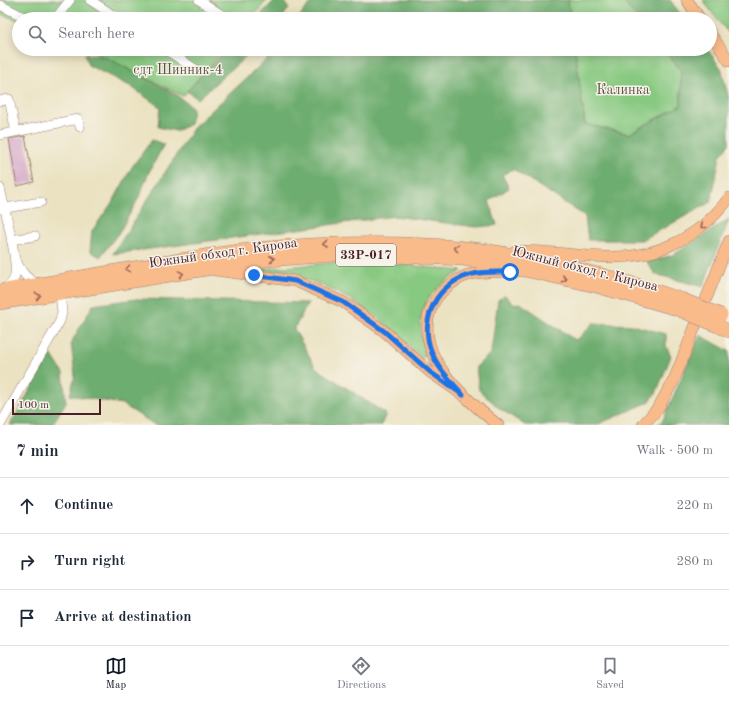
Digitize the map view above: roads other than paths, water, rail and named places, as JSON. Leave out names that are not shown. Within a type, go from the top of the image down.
[{"type":"highway","name":"Южный обход г. Кирова","points":[[0,291],[199,257],[251,250],[293,246],[362,243],[401,244],[452,247],[494,252],[553,263],[604,275],[642,286],[724,323]]},
{"type":"highway","name":"Южный обход г. Кирова","points":[[0,303],[255,261],[297,257],[372,255],[463,259],[503,265],[679,304]]},
{"type":"main road","points":[[687,0],[695,12]]},
{"type":"main road","points":[[717,44],[729,61]]},
{"type":"main road","points":[[494,252],[519,251],[610,257],[637,255],[654,251],[672,244],[695,232],[713,217],[729,198]]},
{"type":"main road","points":[[644,425],[658,408],[674,380],[729,241]]},
{"type":"main road","points":[[206,269],[295,281],[343,302],[384,331],[430,372],[463,395],[498,425]]},
{"type":"main road","points":[[463,395],[442,370],[429,345],[427,326],[428,317],[434,302],[444,290],[456,280],[465,276],[486,272],[526,271]]},
{"type":"street","points":[[61,12],[70,0]]},
{"type":"street","points":[[90,0],[108,12]]},
{"type":"street","points":[[199,0],[217,12]]},
{"type":"street","points":[[0,5],[14,12]]},
{"type":"street","points":[[176,56],[198,71]]},
{"type":"street","points":[[0,101],[10,99],[16,132]]},
{"type":"street","points":[[0,135],[78,119],[80,127]]},
{"type":"street","points":[[0,188],[2,209],[11,240],[16,271],[13,281],[0,291]]},
{"type":"street","points":[[2,209],[41,202]]},
{"type":"street","points":[[11,240],[35,236]]},
{"type":"street","points":[[15,260],[25,276],[38,284]]},
{"type":"street","points":[[0,425],[60,321],[62,312],[60,293]]},
{"type":"park label","name":"сдт Шинник-4","points":[[178,70]]},
{"type":"park label","name":"Калинка","points":[[623,90]]}]
